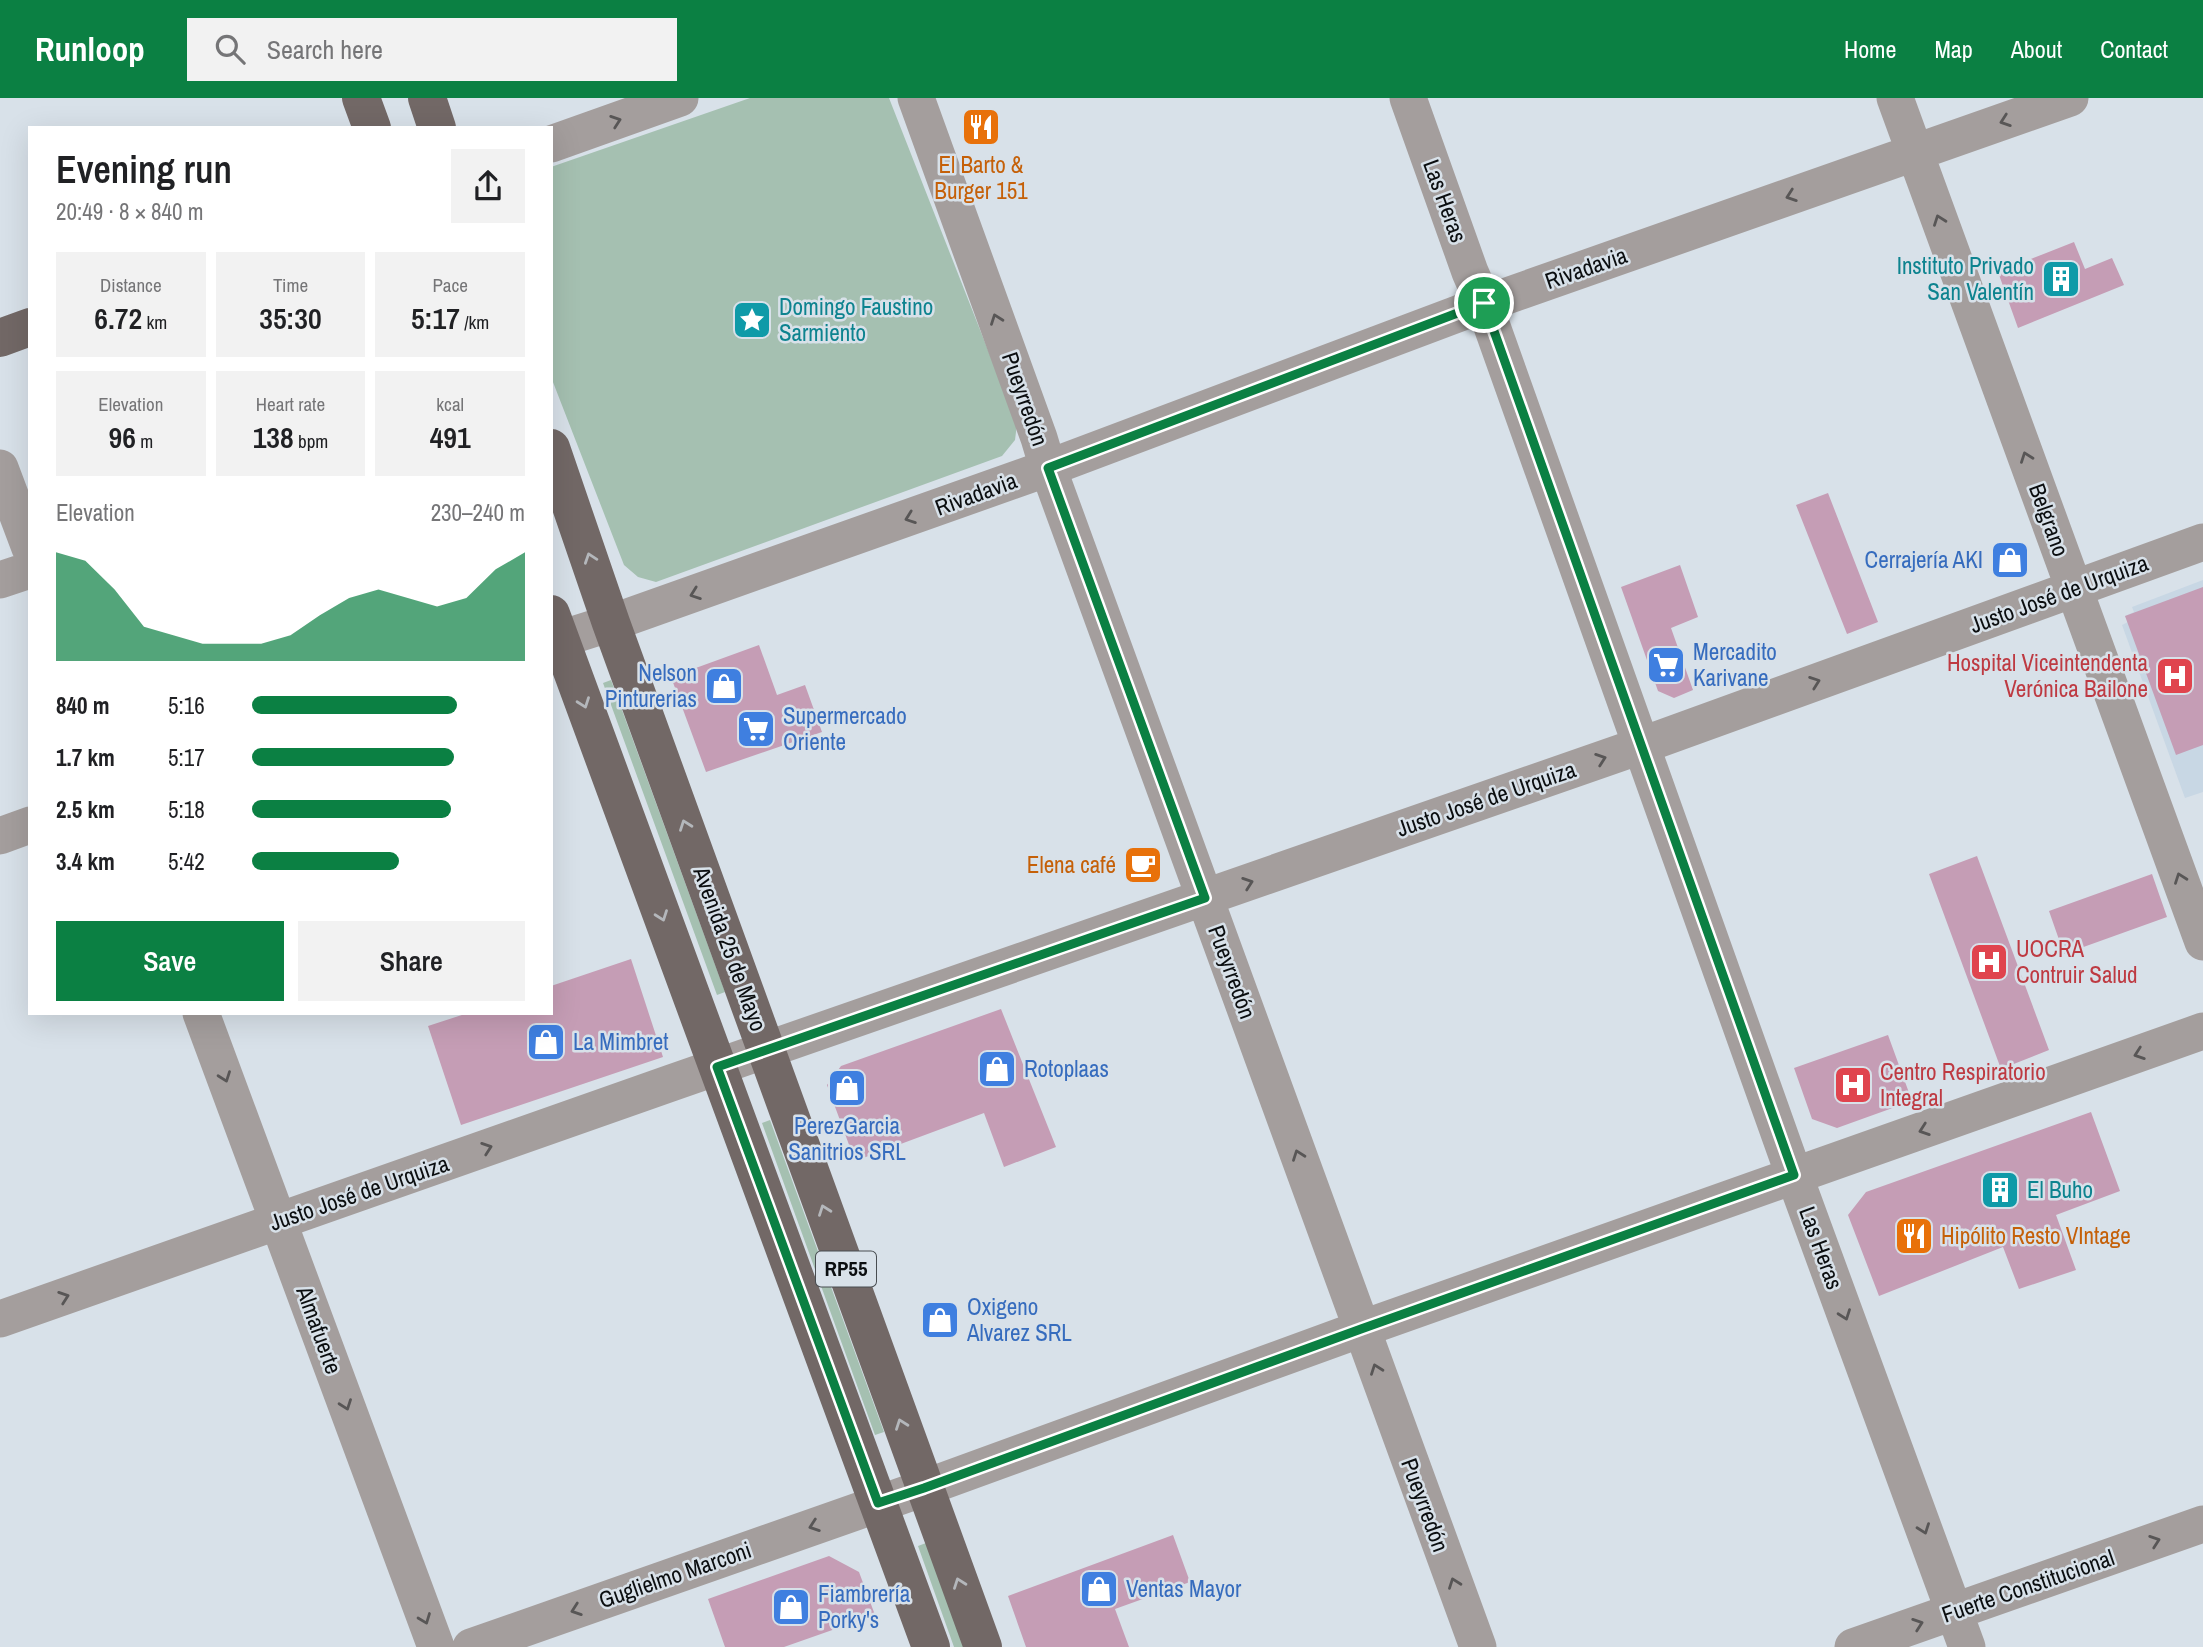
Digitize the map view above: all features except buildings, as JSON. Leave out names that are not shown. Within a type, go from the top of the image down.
[{"type":"main road","points":[[361,98],[371,126]]},
{"type":"main road","points":[[427,98],[437,126]]},
{"type":"main road","points":[[0,338],[28,328]]},
{"type":"main road","name":"Avenida 25 de Mayo","points":[[553,454],[611,623],[982,1647]]},
{"type":"main road","name":"RP55","points":[[554,632],[931,1647]]},
{"type":"street","points":[[553,143],[680,98]]},
{"type":"street","name":"Pueyrredón","points":[[916,98],[1048,468],[1478,1647]]},
{"type":"street","name":"Las Heras","points":[[1408,98],[1484,303],[1794,1175],[1967,1647]]},
{"type":"street","name":"Belgrano","points":[[1895,98],[2203,942]]},
{"type":"street","name":"Rivadavia","points":[[554,632],[611,623],[1048,468],[1484,303],[2070,98]]},
{"type":"street","points":[[0,468],[28,543]]},
{"type":"street","name":"Justo José de Urquiza","points":[[0,1319],[1640,746],[2203,542]]},
{"type":"street","points":[[0,580],[28,571]]},
{"type":"street","points":[[0,836],[28,826]]},
{"type":"street","name":"Almafuerte","points":[[202,1015],[436,1647]]},
{"type":"street","points":[[924,1488],[1361,1329],[2203,1031]]},
{"type":"street","name":"Guglielmo Marconi","points":[[471,1647],[924,1488]]},
{"type":"street","name":"Fuerte Constitucional","points":[[1853,1647],[2203,1524]]},
{"type":"shaded area","name":"Hospital Viceintendenta Verónica Bailone","points":[[2203,580],[2203,792],[2185,798],[2122,625],[2128,622],[2125,616],[2134,612],[2132,607]]},
{"type":"green space","points":[[750,98],[889,98],[1017,424],[1015,440],[1002,456],[656,582],[638,577],[624,565],[553,382],[553,166]]},
{"type":"green space","points":[[611,680],[725,992],[717,995],[603,683]]},
{"type":"green space","points":[[770,1120],[884,1432],[875,1435],[762,1123]]},
{"type":"green space","points":[[926,1543],[964,1647],[954,1647],[918,1546]]},
{"type":"place","name":"El Barto & Burger 151","points":[[981,127]]},
{"type":"place","name":"Instituto Privado San Valentín","points":[[2061,279]]},
{"type":"place","name":"Domingo Faustino Sarmiento","points":[[752,320]]},
{"type":"place","name":"Cerrajería AKI","points":[[2010,560]]},
{"type":"place","name":"Mercadito Karivane","points":[[1666,665]]},
{"type":"place","name":"Hospital Viceintendenta Verónica Bailone","points":[[2175,676]]},
{"type":"place","name":"Nelson Pinturerias","points":[[724,686]]},
{"type":"place","name":"Supermercado Oriente","points":[[756,729]]},
{"type":"place","name":"Elena café","points":[[1143,865]]},
{"type":"place","name":"UOCRA Contruir Salud","points":[[1989,962]]},
{"type":"place","name":"La Mimbret","points":[[546,1042]]},
{"type":"place","name":"Rotoplaas","points":[[997,1069]]},
{"type":"place","name":"Centro Respiratorio Integral","points":[[1853,1085]]},
{"type":"place","name":"PerezGarcia Sanitrios SRL","points":[[847,1088]]},
{"type":"place","name":"El Buho","points":[[2000,1190]]},
{"type":"place","name":"Hipólito Resto VIntage","points":[[1914,1236]]},
{"type":"place","name":"Oxigeno Alvarez SRL","points":[[940,1320]]},
{"type":"place","name":"Ventas Mayor","points":[[1099,1589]]},
{"type":"place","name":"Fiambrería Porky's","points":[[791,1607]]},
{"type":"route","points":[[1484,303],[1794,1175],[878,1503],[717,1067],[1205,898],[1048,468],[1484,303]]}]
